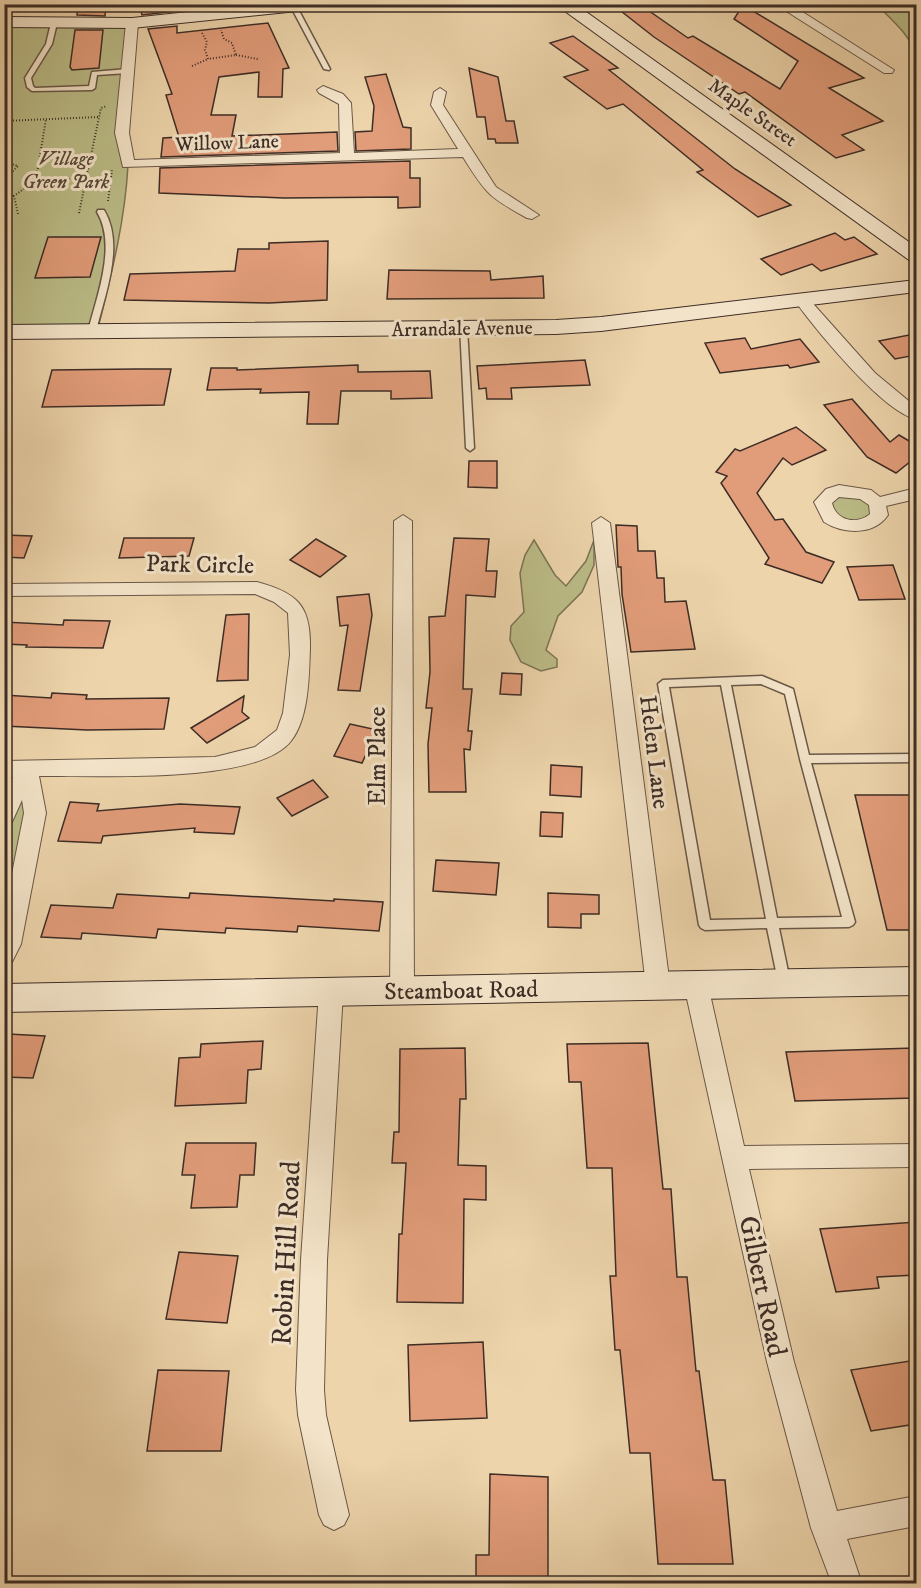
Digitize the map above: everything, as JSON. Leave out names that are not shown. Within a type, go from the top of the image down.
[{"type":"street","name":"Maple Street","points":[[563,4],[916,256]]},
{"type":"street","points":[[781,4],[888,70]]},
{"type":"street","points":[[4,22],[132,23],[316,5]]},
{"type":"street","name":"Willow Lane","points":[[132,23],[122,133],[128,164],[469,153]]},
{"type":"street","points":[[323,90],[345,103],[347,158]]},
{"type":"street","points":[[440,92],[437,105],[491,189],[499,197],[532,215]]},
{"type":"street","name":"Arrandale Avenue","points":[[4,332],[463,328],[601,324],[916,286]]},
{"type":"street","points":[[803,301],[872,381],[890,398],[916,414]]},
{"type":"street","points":[[877,503],[916,494]]},
{"type":"street","name":"Elm Place","points":[[402,991],[403,521]]},
{"type":"street","name":"Helen Lane","points":[[601,524],[658,986]]},
{"type":"street","name":"Park Circle","points":[[4,590],[257,588],[284,598],[299,615],[300,660],[294,719],[286,735],[271,747],[238,762],[215,765],[4,769]]},
{"type":"street","points":[[4,816],[27,769]]},
{"type":"street","points":[[4,955],[10,944],[35,813],[27,769]]},
{"type":"street","name":"Steamboat Road","points":[[4,998],[916,981]]},
{"type":"street","name":"Gilbert Road","points":[[696,985],[790,1407],[826,1528],[846,1584]]},
{"type":"street","name":"Robin Hill Road","points":[[331,992],[314,1260],[310,1389],[312,1415],[334,1515]]},
{"type":"street","points":[[736,1158],[916,1155]]},
{"type":"street","points":[[826,1528],[916,1511]]},
{"type":"lane","points":[[294,8],[327,69]]},
{"type":"lane","points":[[54,23],[49,44],[27,78],[30,87],[34,90],[92,88],[94,73],[128,71]]},
{"type":"lane","points":[[92,332],[106,271],[109,229],[106,217],[101,212]]},
{"type":"lane","points":[[463,328],[470,448]]},
{"type":"lane","points":[[762,680],[789,692],[805,759],[849,922],[705,925],[663,684],[762,680]]},
{"type":"lane","points":[[725,681],[784,983]]},
{"type":"lane","points":[[805,759],[916,758]]},
{"type":"path","points":[[219,25],[224,39],[232,43],[236,55]]},
{"type":"path","points":[[202,33],[207,42],[205,50],[208,59]]},
{"type":"path","points":[[192,66],[208,59],[236,55],[258,59]]},
{"type":"path","points":[[79,213],[101,108],[125,102]]},
{"type":"path","points":[[4,121],[99,117]]},
{"type":"path","points":[[36,180],[46,119]]},
{"type":"path","points":[[4,162],[15,162],[18,166],[13,171],[4,173]]},
{"type":"path","points":[[4,197],[14,196],[36,180],[86,178]]},
{"type":"path","points":[[14,196],[18,214]]},
{"type":"green space","points":[[877,5],[905,5],[916,14],[916,55],[905,34]]},
{"type":"green space","name":"Village Green Park","points":[[5,22],[132,22],[129,147],[124,207],[117,249],[97,332],[5,332]]},
{"type":"green space","points":[[839,495],[867,500],[874,514],[858,522],[837,518],[830,501]]},
{"type":"green space","points":[[534,540],[555,575],[566,586],[586,561],[594,540],[594,565],[582,592],[558,616],[546,650],[557,659],[557,667],[541,671],[521,662],[510,640],[511,626],[524,612],[520,573],[525,555]]},
{"type":"green space","points":[[24,782],[29,815],[5,932],[5,842],[10,812]]},
{"type":"building","points":[[78,4],[106,4],[105,16],[77,15]]},
{"type":"building","points":[[139,4],[176,4],[176,11],[142,15]]},
{"type":"building","points":[[612,4],[639,4],[688,38],[693,36],[780,89],[798,61],[734,19],[743,5],[864,78],[829,88],[883,121],[842,135],[864,150],[836,158],[745,92],[739,94],[654,37]]},
{"type":"building","points":[[268,23],[289,68],[283,69],[282,97],[258,97],[259,72],[219,77],[211,115],[236,115],[232,136],[337,132],[338,151],[161,157],[163,138],[179,137],[166,95],[172,94],[148,29],[177,26],[177,33]]},
{"type":"building","points":[[75,30],[103,30],[99,68],[72,70],[70,67]]},
{"type":"building","points":[[573,36],[618,68],[609,70],[735,169],[791,205],[758,217],[697,172],[703,170],[623,104],[607,109],[564,77],[588,70],[550,43]]},
{"type":"building","points":[[469,68],[498,77],[506,121],[514,121],[518,143],[496,143],[495,139],[488,139],[485,117],[477,117]]},
{"type":"building","points":[[386,74],[403,127],[411,128],[411,149],[356,151],[355,132],[372,131],[374,106],[365,77]]},
{"type":"building","points":[[410,161],[410,178],[420,178],[420,207],[398,208],[398,197],[284,198],[159,193],[160,168]]},
{"type":"building","points":[[835,233],[845,240],[854,237],[877,254],[821,271],[812,264],[781,275],[761,259]]},
{"type":"building","points":[[48,237],[101,237],[90,277],[35,278]]},
{"type":"building","points":[[328,241],[327,300],[269,303],[124,300],[130,274],[235,271],[238,249],[269,249],[269,243]]},
{"type":"building","points":[[389,270],[490,271],[491,280],[543,276],[544,298],[387,299]]},
{"type":"building","points":[[909,335],[916,343],[916,355],[895,359],[879,341]]},
{"type":"building","points":[[745,338],[751,349],[800,339],[819,362],[790,368],[788,365],[720,373],[705,343]]},
{"type":"building","points":[[585,360],[590,385],[511,388],[512,399],[487,399],[486,388],[479,389],[477,366]]},
{"type":"building","points":[[358,365],[358,372],[430,371],[432,398],[391,399],[391,391],[341,391],[338,424],[307,424],[309,392],[260,393],[261,389],[207,390],[211,368],[237,368],[237,370]]},
{"type":"building","points":[[171,369],[164,405],[42,407],[52,370]]},
{"type":"building","points":[[852,399],[890,442],[899,435],[916,445],[916,457],[896,473],[867,457],[824,405]]},
{"type":"building","points":[[796,427],[826,450],[792,465],[783,458],[757,493],[775,520],[783,519],[806,552],[834,562],[822,583],[765,564],[769,558],[721,483],[727,476],[716,472],[735,449],[740,451]]},
{"type":"building","points":[[469,461],[497,461],[497,488],[468,487]]},
{"type":"building","points":[[616,525],[637,526],[638,551],[655,551],[657,578],[664,578],[665,602],[686,601],[695,649],[631,652],[622,594],[621,567],[618,567]]},
{"type":"building","points":[[4,535],[32,536],[24,558],[4,557]]},
{"type":"building","points":[[124,538],[194,538],[189,556],[119,558]]},
{"type":"building","points":[[454,538],[489,539],[486,571],[497,571],[495,597],[466,595],[463,689],[472,689],[468,731],[472,731],[470,750],[464,749],[466,792],[429,792],[428,744],[432,708],[426,708],[430,672],[429,617],[445,616]]},
{"type":"building","points":[[316,539],[346,556],[320,577],[290,560]]},
{"type":"building","points":[[893,565],[905,599],[859,600],[847,567]]},
{"type":"building","points":[[369,594],[372,615],[360,691],[338,690],[348,625],[340,626],[337,597]]},
{"type":"building","points":[[249,614],[248,680],[217,681],[226,615]]},
{"type":"building","points":[[64,620],[110,621],[103,648],[26,647],[27,645],[4,644],[4,622],[63,625]]},
{"type":"building","points":[[502,673],[522,674],[521,695],[500,694]]},
{"type":"building","points":[[52,693],[87,695],[86,699],[169,698],[164,729],[87,730],[4,726],[4,695],[51,698]]},
{"type":"building","points":[[244,696],[242,712],[249,718],[207,743],[191,728]]},
{"type":"building","points":[[350,724],[377,730],[362,763],[334,756]]},
{"type":"building","points":[[551,765],[582,767],[581,797],[550,795]]},
{"type":"building","points":[[313,780],[328,797],[292,816],[277,798]]},
{"type":"building","points":[[855,795],[916,795],[916,930],[887,930]]},
{"type":"building","points":[[70,802],[99,804],[97,811],[180,804],[240,807],[234,834],[194,832],[195,828],[103,836],[101,843],[58,841]]},
{"type":"building","points":[[541,812],[563,813],[562,837],[540,836]]},
{"type":"building","points":[[436,860],[499,863],[496,895],[433,891]]},
{"type":"building","points":[[190,893],[383,902],[379,931],[298,926],[297,932],[226,928],[225,933],[158,929],[156,938],[82,933],[81,939],[41,937],[51,905],[113,908],[117,894],[189,898]]},
{"type":"building","points":[[548,893],[599,895],[599,914],[581,914],[581,928],[548,927]]},
{"type":"building","points":[[8,1034],[45,1036],[33,1078],[4,1077],[4,1045]]},
{"type":"building","points":[[263,1041],[261,1069],[248,1070],[246,1103],[175,1106],[179,1058],[200,1057],[201,1044]]},
{"type":"building","points":[[648,1043],[663,1189],[671,1189],[677,1277],[687,1277],[696,1371],[699,1371],[713,1480],[725,1480],[733,1564],[658,1564],[650,1453],[630,1453],[620,1350],[615,1350],[610,1276],[616,1276],[612,1168],[587,1168],[581,1082],[569,1082],[567,1044]]},
{"type":"building","points":[[465,1048],[466,1099],[460,1099],[458,1165],[486,1166],[486,1200],[464,1199],[463,1303],[397,1302],[399,1234],[402,1234],[406,1163],[392,1163],[394,1132],[399,1132],[400,1049]]},
{"type":"building","points":[[914,1048],[916,1098],[795,1101],[786,1052]]},
{"type":"building","points":[[186,1143],[256,1143],[254,1175],[240,1175],[237,1207],[191,1208],[195,1175],[182,1175]]},
{"type":"building","points":[[916,1222],[916,1275],[877,1277],[879,1288],[836,1292],[820,1229]]},
{"type":"building","points":[[179,1252],[238,1256],[227,1323],[166,1319]]},
{"type":"building","points":[[483,1342],[487,1418],[410,1421],[408,1345]]},
{"type":"building","points":[[910,1361],[916,1380],[916,1424],[871,1431],[851,1370]]},
{"type":"building","points":[[158,1370],[229,1371],[221,1451],[147,1451]]},
{"type":"building","points":[[490,1474],[548,1477],[548,1584],[476,1584],[476,1555],[489,1555]]}]
